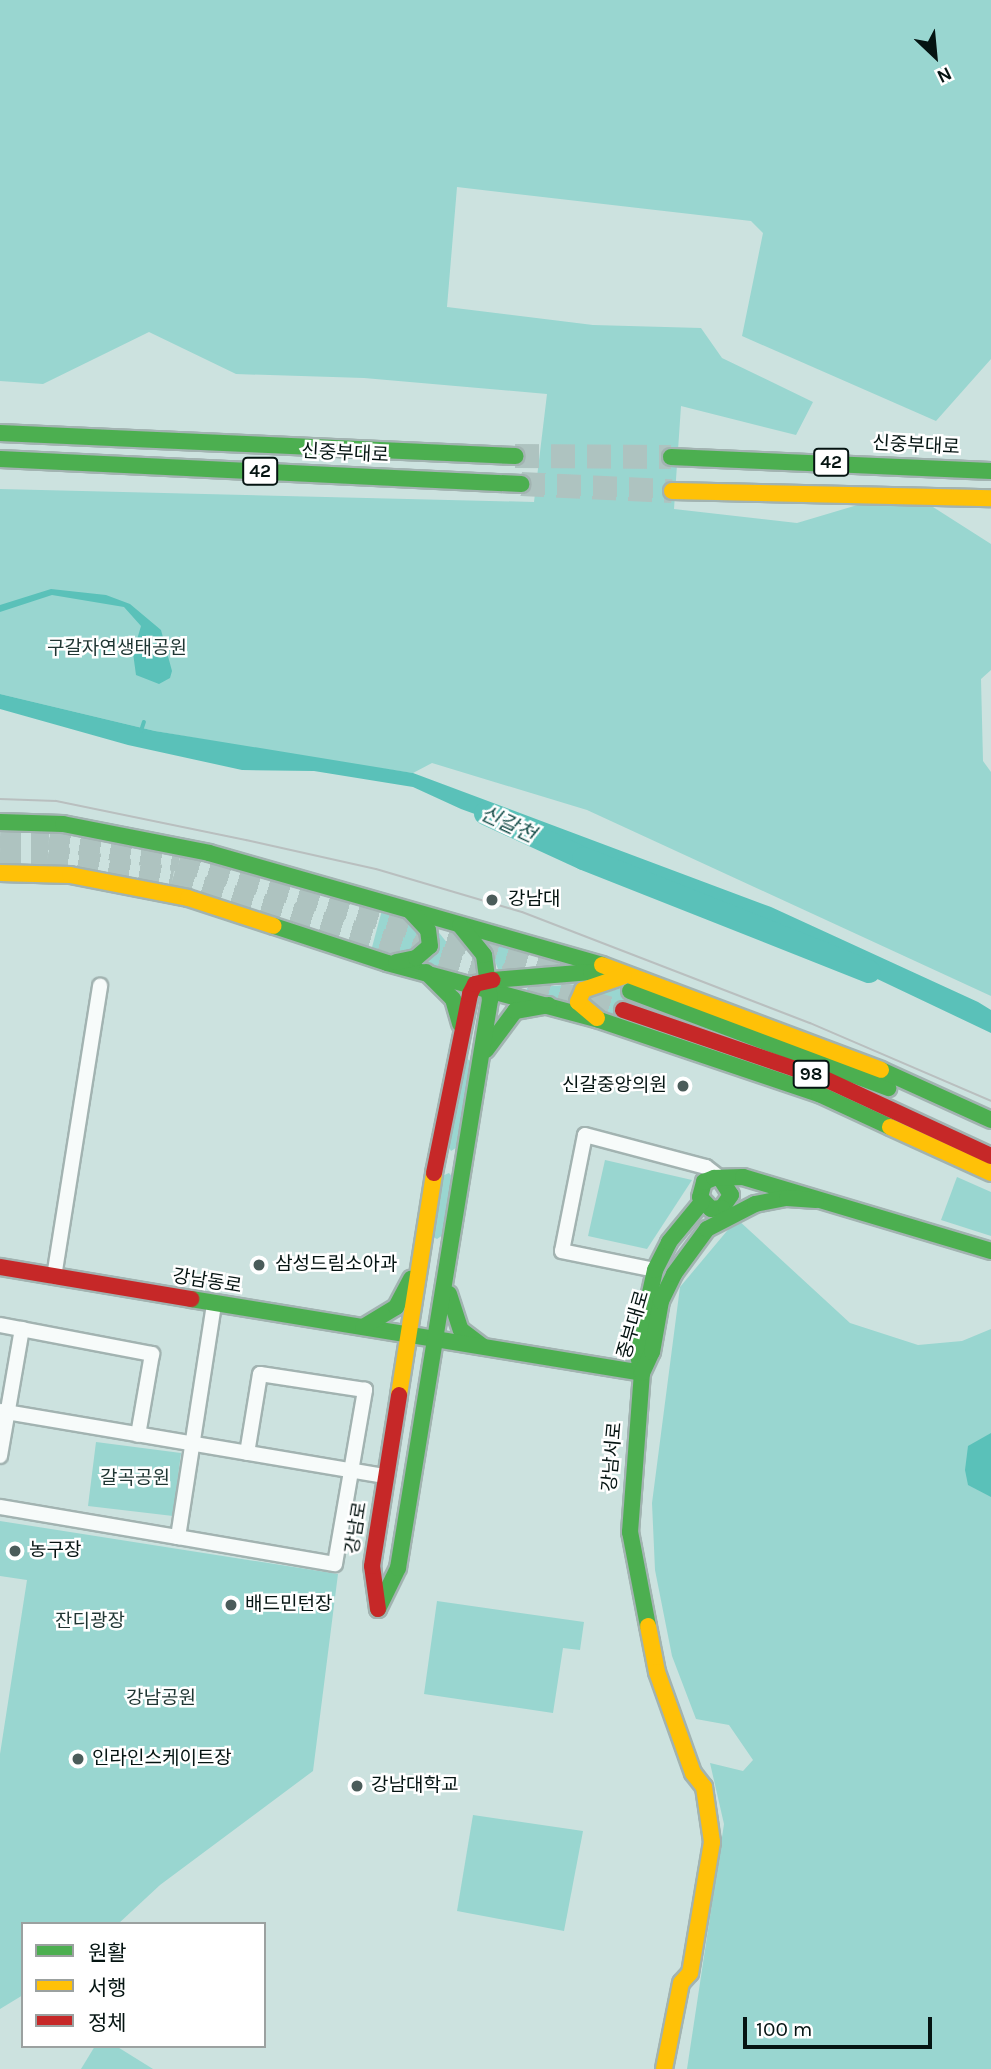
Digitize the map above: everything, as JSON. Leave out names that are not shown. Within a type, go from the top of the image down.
[{"type":"main road","name":"신중부대로","points":[[0,433],[515,456]]},
{"type":"main road","name":"신중부대로","points":[[671,457],[991,471]]},
{"type":"main road","name":"신중부대로","points":[[0,458],[521,484]]},
{"type":"main road","points":[[0,464],[125,464]]},
{"type":"main road","name":"42","points":[[672,491],[991,498]]},
{"type":"main road","points":[[0,822],[63,824],[209,853],[406,907],[632,981],[890,1073],[991,1120]]},
{"type":"main road","points":[[0,873],[70,875],[188,898],[387,963],[485,984],[769,1076],[991,1173]]},
{"type":"main road","points":[[387,963],[416,958],[430,946],[428,930],[406,907]]},
{"type":"main road","points":[[460,925],[484,955],[485,984]]},
{"type":"main road","points":[[425,971],[453,999],[461,1025],[486,1030]]},
{"type":"main road","points":[[485,984],[591,972],[632,981]]},
{"type":"main road","points":[[599,1020],[578,1002],[583,990],[632,981]]},
{"type":"main road","name":"98","points":[[632,981],[926,1103],[991,1137]]},
{"type":"main road","name":"강남로","points":[[485,984],[486,1030],[438,1341],[398,1568],[378,1609],[372,1566],[420,1263],[461,1025],[485,984]]},
{"type":"main road","points":[[481,1060],[515,1012],[548,1005]]},
{"type":"main road","name":"98","points":[[623,1010],[825,1079],[991,1156]]},
{"type":"main road","name":"중부대로","points":[[712,1180],[743,1177],[991,1251]]},
{"type":"main road","points":[[661,1301],[667,1272],[685,1242],[731,1189],[712,1180],[699,1192],[715,1205]]},
{"type":"main road","points":[[715,1205],[763,1193],[787,1198]]},
{"type":"main road","name":"중부대로","points":[[642,1373],[652,1352],[661,1301],[674,1274],[707,1229],[739,1210],[787,1198],[816,1200]]},
{"type":"main road","name":"중부대로","points":[[642,1373],[637,1352],[655,1270],[669,1242],[715,1205]]},
{"type":"main road","points":[[362,1328],[382,1320],[396,1307],[420,1263]]},
{"type":"main road","name":"강남동로","points":[[0,1267],[408,1336]]},
{"type":"main road","points":[[447,1284],[461,1329],[486,1348]]},
{"type":"main road","points":[[408,1336],[642,1373]]},
{"type":"main road","name":"강남서로","points":[[642,1373],[630,1532],[643,1614],[657,1672],[693,1773],[700,1858],[678,1971],[681,1983],[664,2069]]},
{"type":"street","points":[[54,1276],[100,986]]},
{"type":"street","points":[[655,1270],[562,1251],[585,1135],[706,1167],[712,1180]]},
{"type":"street","points":[[178,1537],[214,1305]]},
{"type":"street","points":[[0,1325],[152,1354],[138,1435]]},
{"type":"street","points":[[0,1456],[3,1411],[22,1329]]},
{"type":"street","points":[[0,1507],[335,1563],[365,1390],[260,1374],[247,1453]]},
{"type":"street","points":[[3,1411],[386,1476]]},
{"type":"green space","name":"구갈자연생태공원","points":[[0,0],[991,0],[991,359],[936,421],[742,336],[763,233],[751,221],[457,187],[447,307],[593,325],[701,328],[722,358],[813,402],[796,435],[681,406],[674,509],[797,523],[881,498],[933,507],[991,544],[991,670],[981,679],[983,761],[991,772],[991,996],[587,810],[432,763],[413,773],[309,758],[155,731],[0,694],[0,489],[534,502],[547,394],[364,378],[236,374],[149,332],[43,384],[0,381]]},
{"type":"green space","points":[[382,910],[414,925],[420,945],[409,954],[371,951]]},
{"type":"green space","points":[[436,929],[456,954],[452,973],[414,963]]},
{"type":"green space","points":[[487,941],[519,951],[513,969],[498,969]]},
{"type":"green space","points":[[579,984],[571,989],[568,1002],[526,995],[527,988]]},
{"type":"green space","points":[[630,986],[620,1023],[590,1006],[591,996]]},
{"type":"green space","points":[[463,1060],[471,1061],[459,1146],[451,1151],[447,1144]]},
{"type":"green space","points":[[605,1160],[692,1180],[647,1249],[588,1236]]},
{"type":"green space","points":[[449,1173],[453,1178],[443,1235],[437,1239],[433,1237],[442,1176]]},
{"type":"green space","points":[[957,1177],[991,1192],[991,1236],[941,1220]]},
{"type":"green space","points":[[737,1219],[850,1323],[918,1345],[962,1341],[991,1329],[991,2069],[687,2069],[724,1824],[710,1763],[743,1771],[753,1760],[729,1725],[696,1719],[672,1656],[655,1570],[652,1503],[680,1287]]},
{"type":"green space","name":"갈곡공원","points":[[96,1442],[181,1453],[173,1516],[88,1506]]},
{"type":"green space","name":"강남공원","points":[[0,1521],[338,1574],[313,1771],[160,1885],[120,1922],[21,1922],[21,1996],[0,2009],[0,1754],[27,1580],[0,1576]]},
{"type":"green space","points":[[437,1601],[584,1622],[580,1650],[563,1648],[553,1713],[424,1694]]},
{"type":"green space","points":[[473,1815],[583,1831],[564,1931],[457,1911]]},
{"type":"green space","points":[[94,2048],[119,2048],[153,2069],[81,2069]]},
{"type":"water","points":[[51,589],[106,595],[130,604],[161,630],[172,671],[170,678],[159,684],[136,675],[133,653],[141,626],[124,607],[52,595],[0,612],[0,605]]},
{"type":"water","points":[[0,694],[155,731],[413,773],[771,907],[978,1002],[991,1010],[991,1033],[707,898],[461,809],[413,787],[314,771],[242,770],[128,745],[0,709]]},
{"type":"water","points":[[991,1433],[991,1497],[968,1485],[965,1470],[968,1446]]},
{"type":"waterway","points":[[141,731],[144,722]]},
{"type":"waterway","name":"신갈천","points":[[485,813],[583,858],[868,971]]},
{"type":"tunnel","points":[[515,456],[671,457]]},
{"type":"tunnel","points":[[521,484],[672,491]]},
{"type":"tunnel","points":[[0,837],[49,839],[179,861],[571,974]]},
{"type":"tunnel","points":[[0,853],[48,854],[173,877],[623,1010]]},
{"type":"tram line","points":[[0,799],[56,801],[246,840],[376,869],[522,912],[810,1023],[991,1101]]},
{"type":"traffic: fast","points":[[0,433],[515,456]]},
{"type":"traffic: fast","points":[[671,457],[991,471]]},
{"type":"traffic: fast","points":[[0,459],[521,484]]},
{"type":"traffic: fast","points":[[0,822],[63,824],[209,853],[602,965]]},
{"type":"traffic: fast","points":[[396,962],[416,958],[430,946],[428,930],[410,911]]},
{"type":"traffic: fast","points":[[378,1609],[398,1568],[490,1000],[484,955],[460,925]]},
{"type":"traffic: fast","points":[[274,926],[387,963],[599,1020],[819,1094],[890,1127]]},
{"type":"traffic: fast","points":[[426,972],[453,999],[460,1024]]},
{"type":"traffic: fast","points":[[493,980],[591,972],[614,975]]},
{"type":"traffic: fast","points":[[630,991],[888,1088]]},
{"type":"traffic: fast","points":[[486,1050],[515,1011],[548,1005]]},
{"type":"traffic: fast","points":[[881,1070],[991,1120]]},
{"type":"traffic: fast","points":[[720,1178],[731,1195],[722,1208],[711,1209],[700,1197],[704,1182],[714,1178],[743,1177],[991,1251]]},
{"type":"traffic: fast","points":[[648,1626],[630,1532],[642,1373],[652,1352],[661,1301],[674,1274],[707,1229],[755,1204],[787,1198],[816,1200]]},
{"type":"traffic: fast","points":[[642,1373],[637,1352],[655,1270],[669,1242],[702,1202]]},
{"type":"traffic: fast","points":[[363,1327],[396,1307],[411,1279]]},
{"type":"traffic: fast","points":[[449,1294],[461,1330],[482,1346]]},
{"type":"traffic: fast","points":[[191,1299],[642,1373]]},
{"type":"traffic: slow","points":[[672,491],[991,498]]},
{"type":"traffic: slow","points":[[0,873],[70,875],[188,898],[274,926]]},
{"type":"traffic: slow","points":[[602,965],[881,1070]]},
{"type":"traffic: slow","points":[[597,1018],[578,1002],[583,990],[624,976]]},
{"type":"traffic: slow","points":[[890,1127],[991,1173]]},
{"type":"traffic: slow","points":[[399,1395],[434,1173]]},
{"type":"traffic: slow","points":[[648,1626],[657,1672],[693,1773],[704,1787],[712,1842],[690,1973],[681,1983],[664,2069]]},
{"type":"traffic: jam","points":[[434,1173],[470,994],[475,984],[493,980]]},
{"type":"traffic: jam","points":[[623,1010],[825,1079],[991,1156]]},
{"type":"traffic: jam","points":[[0,1267],[191,1299]]},
{"type":"traffic: jam","points":[[378,1609],[372,1566],[399,1395]]},
{"type":"place","name":"강남대","points":[[492,900]]},
{"type":"place","name":"신갈중앙의원","points":[[683,1086]]},
{"type":"place","name":"삼성드림소아과","points":[[259,1265]]},
{"type":"place","name":"농구장","points":[[15,1551]]},
{"type":"place","name":"배드민턴장","points":[[231,1605]]},
{"type":"place","name":"인라인스케이트장","points":[[78,1759]]},
{"type":"place","name":"강남대학교","points":[[357,1786]]},
{"type":"park label","name":"잔디광장","points":[[90,1622]]}]
